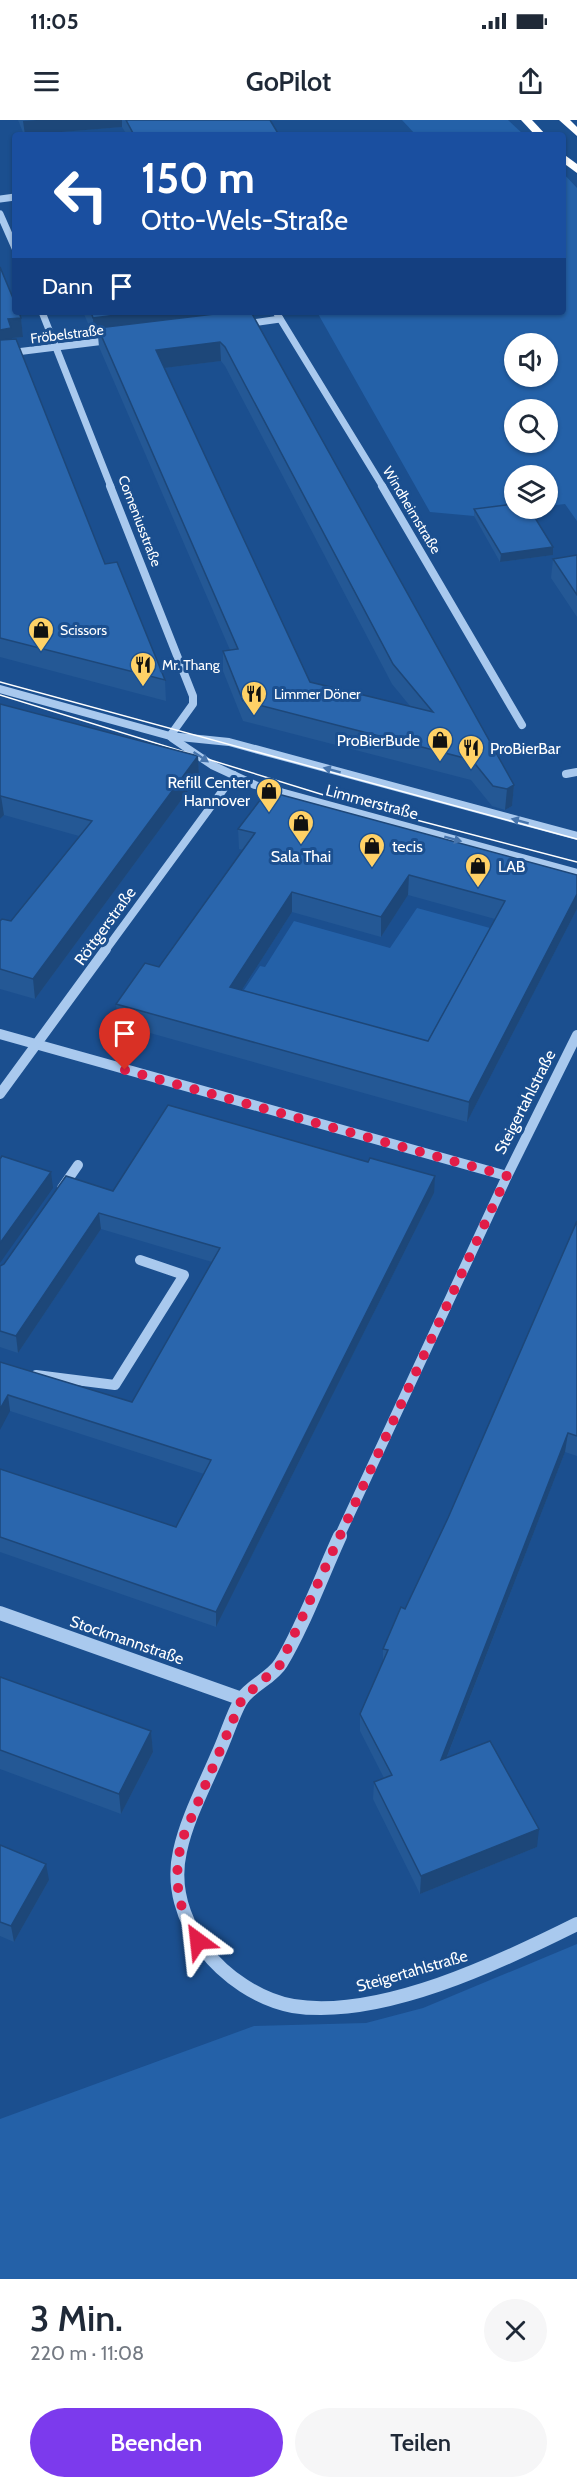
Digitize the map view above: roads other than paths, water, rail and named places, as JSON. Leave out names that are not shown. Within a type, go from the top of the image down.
[{"type":"highway","points":[[526,120],[538,132]]},
{"type":"highway","points":[[564,120],[577,133]]},
{"type":"highway","points":[[566,160],[577,170]]},
{"type":"street","points":[[0,214],[12,241]]},
{"type":"street","name":"Comeniusstraße","points":[[43,315],[58,347],[193,696],[193,704],[170,736]]},
{"type":"street","points":[[233,325],[278,316]]},
{"type":"street","name":"Windheimstraße","points":[[278,316],[432,568],[522,725]]},
{"type":"street","name":"Fröbelstraße","points":[[0,354],[128,338]]},
{"type":"street","name":"Limmerstraße","points":[[0,689],[170,736],[229,742],[577,836]]},
{"type":"street","name":"Limmerstraße","points":[[170,736],[212,765],[255,785],[577,873]]},
{"type":"street","points":[[566,774],[577,772]]},
{"type":"street","name":"Röttgerstraße","points":[[0,1094],[234,775]]},
{"type":"street","points":[[0,1034],[507,1176]]},
{"type":"street","name":"Steigertahlstraße","points":[[577,1035],[507,1176],[280,1665],[242,1699],[184,1835],[177,1857],[176,1874],[185,1922],[212,1959],[234,1983],[294,2006],[361,2005],[426,1987],[488,1965],[577,1924]]},
{"type":"street","points":[[52,1202],[78,1166]]},
{"type":"street","points":[[20,1373],[115,1385],[184,1275],[140,1260]]},
{"type":"street","name":"Stockmannstraße","points":[[0,1613],[242,1699]]},
{"type":"tram line","points":[[0,682],[577,839]]},
{"type":"tram line","points":[[0,695],[340,800],[577,862]]},
{"type":"place","name":"Scissors","points":[[41,653]]},
{"type":"place","name":"Mr. Thang","points":[[143,688]]},
{"type":"place","name":"Limmer Döner","points":[[254,717]]},
{"type":"place","name":"ProBierBude","points":[[440,763]]},
{"type":"place","name":"ProBierBar","points":[[471,771]]},
{"type":"place","name":"Refill Center Hannover","points":[[269,814]]},
{"type":"place","name":"Sala Thai","points":[[301,846]]},
{"type":"place","name":"tecis","points":[[372,869]]},
{"type":"place","name":"LAB","points":[[478,889]]}]
